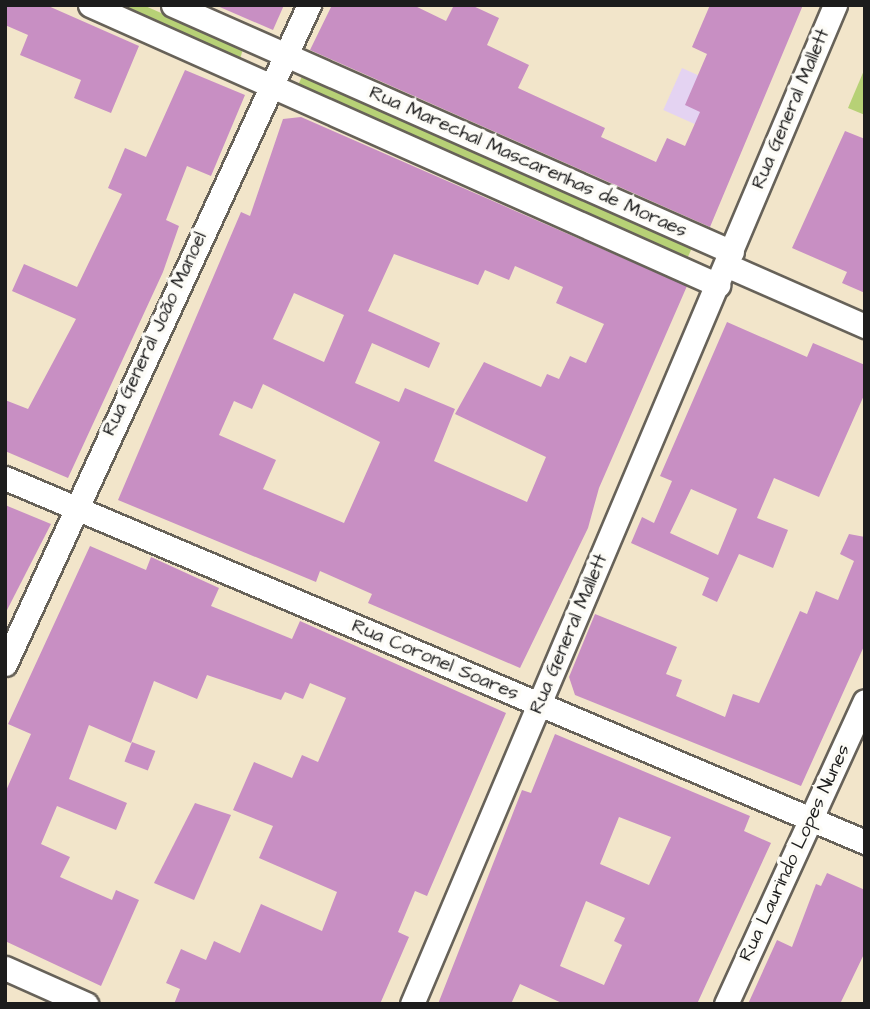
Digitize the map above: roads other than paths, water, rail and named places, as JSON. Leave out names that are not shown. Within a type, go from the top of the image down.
[{"type":"street","name":"Rua Marechal Mascarenhas de Moraes","points":[[90,5],[271,86],[726,267],[865,326]]},
{"type":"street","name":"Rua Marechal Mascarenhas de Moraes","points":[[173,5],[285,55],[726,267]]},
{"type":"street","name":"Rua General João Manoel","points":[[5,664],[74,507],[309,5]]},
{"type":"street","name":"Rua General Mallett","points":[[412,1004],[835,5]]},
{"type":"street","name":"Rua Coronel Soares","points":[[5,478],[865,842]]},
{"type":"street","name":"Rua Laurindo Lopes Nunes","points":[[726,1004],[865,701]]},
{"type":"street","points":[[5,968],[86,1004]]}]
